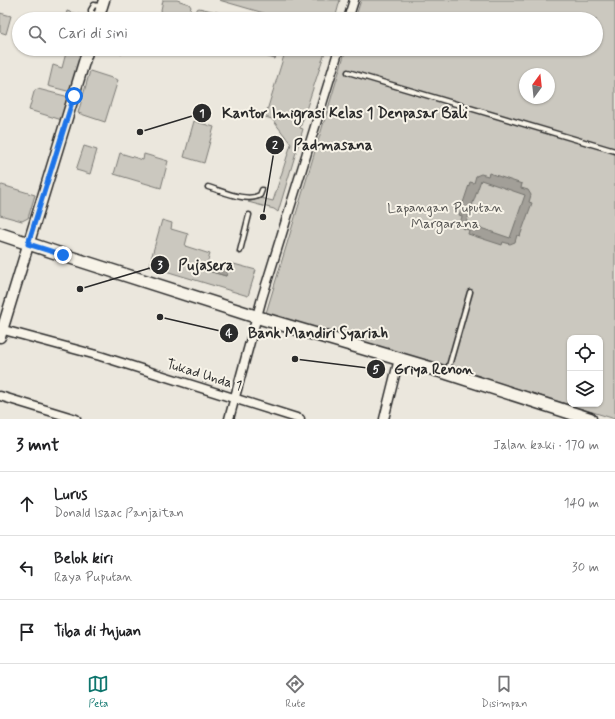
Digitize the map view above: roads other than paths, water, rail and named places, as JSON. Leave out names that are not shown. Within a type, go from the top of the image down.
[{"type":"main road","points":[[0,234],[257,317],[447,373],[590,419]]},
{"type":"street","points":[[350,12],[354,0]]},
{"type":"street","points":[[1,332],[86,56]]},
{"type":"street","points":[[229,419],[257,317],[305,154],[337,56]]},
{"type":"street","name":"Tukad Unda 1","points":[[1,332],[100,356],[300,419]]},
{"type":"street","points":[[384,419],[399,360]]},
{"type":"street","points":[[0,396],[75,419]]},
{"type":"lane","points":[[348,72],[615,150]]},
{"type":"lane","points":[[208,186],[247,199],[255,198],[260,195],[262,190]]},
{"type":"lane","points":[[240,251],[250,214]]},
{"type":"lane","points":[[447,373],[470,292]]},
{"type":"place","name":"Kantor Imigrasi Kelas 1 Denpasar Bali","points":[[140,132]]},
{"type":"place","name":"Padmasana","points":[[263,217]]},
{"type":"place","name":"Pujasera","points":[[80,289]]},
{"type":"place","name":"Bank Mandiri Syariah","points":[[160,317]]},
{"type":"place","name":"Griya Renon","points":[[295,359]]},
{"type":"park label","name":"Lapangan Puputan Margarana","points":[[445,216]]}]
